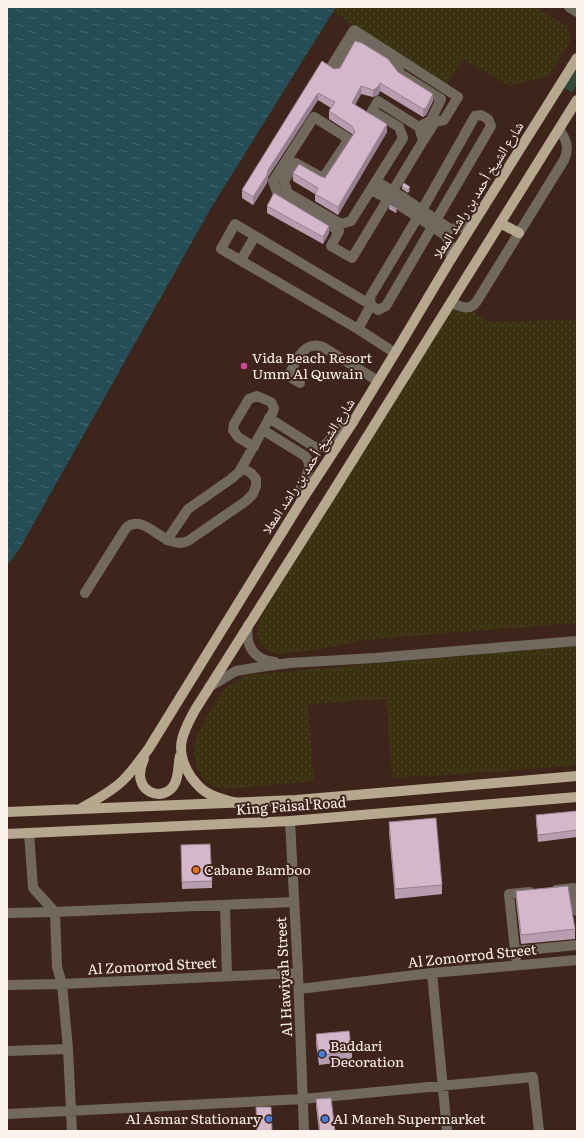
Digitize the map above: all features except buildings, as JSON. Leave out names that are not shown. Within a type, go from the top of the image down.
[{"type":"main road","name":"شارع الشيخ أحمد بن راشد المعلا","points":[[80,809],[98,799],[120,783],[149,748],[302,500],[353,422],[451,259],[577,58]]},
{"type":"main road","points":[[149,748],[141,765],[139,776],[141,783],[145,789],[157,794],[163,793],[174,785],[177,778],[182,739],[187,724],[209,687],[559,129],[576,105]]},
{"type":"main road","points":[[500,224],[519,233]]},
{"type":"main road","points":[[180,754],[185,767],[195,782],[205,792],[236,803]]},
{"type":"main road","name":"King Faisal Road","points":[[7,812],[304,799],[577,776]]},
{"type":"main road","name":"King Faisal Road","points":[[7,834],[290,821],[577,797]]},
{"type":"street","points":[[569,7],[577,12]]},
{"type":"street","points":[[419,127],[431,120],[441,99],[401,74],[395,64],[354,38],[336,70],[331,67],[354,30],[458,97],[444,120],[435,122],[423,141],[394,197],[352,258],[331,246],[339,231],[278,195],[273,181],[314,117],[349,139],[323,178],[296,163],[284,181],[288,193],[341,224],[351,221],[403,138],[400,127],[372,111],[378,101],[419,127],[423,141]]},
{"type":"street","points":[[358,329],[371,305],[370,297],[475,116],[481,115],[488,118],[492,126],[386,306],[378,310],[371,305],[235,224],[221,249],[358,329],[395,353]]},
{"type":"street","points":[[451,302],[465,308],[469,308],[475,304],[567,155],[567,144],[559,129]]},
{"type":"street","points":[[373,186],[394,197],[435,224],[450,244],[451,259]]},
{"type":"street","points":[[435,224],[450,229],[472,225]]},
{"type":"street","points":[[241,260],[255,236]]},
{"type":"street","points":[[300,383],[293,379],[291,371],[304,350],[309,346],[314,345],[323,347],[378,381]]},
{"type":"street","points":[[167,540],[188,508],[231,479],[242,468],[254,447],[274,408],[271,402],[257,396],[249,399],[234,424],[233,430],[238,437],[254,447]]},
{"type":"street","points":[[269,418],[313,446],[319,448],[325,445],[339,428],[353,422]]},
{"type":"street","points":[[263,430],[307,459],[309,468],[300,490],[302,500]]},
{"type":"street","points":[[85,593],[126,528],[132,524],[140,524],[167,540],[177,544],[188,541],[250,498],[256,486],[256,479],[251,473],[242,468]]},
{"type":"street","points":[[248,624],[246,636],[253,653],[260,659],[269,662],[289,663]]},
{"type":"street","points":[[209,687],[236,671],[289,663],[375,658],[577,641]]},
{"type":"street","name":"Al Hawiyah Street","points":[[290,821],[299,989],[304,1131]]},
{"type":"street","points":[[29,833],[33,888],[55,912],[57,967],[62,984],[68,1049],[72,1131]]},
{"type":"street","points":[[517,966],[509,894],[574,888],[577,911]]},
{"type":"street","points":[[7,913],[225,906],[294,902]]},
{"type":"street","points":[[225,906],[227,976]]},
{"type":"street","points":[[515,951],[577,945]]},
{"type":"street","name":"Al Zomorrod Street","points":[[299,989],[432,973],[577,960]]},
{"type":"street","name":"Al Zomorrod Street","points":[[7,985],[62,984],[298,973]]},
{"type":"street","points":[[432,973],[447,1131]]},
{"type":"street","points":[[7,1051],[68,1049]]},
{"type":"street","points":[[7,1114],[303,1100],[533,1078],[539,1131]]},
{"type":"green space","points":[[577,65],[577,84],[572,93],[563,87]]},
{"type":"sand","points":[[336,7],[534,7],[569,27],[570,41],[549,76],[509,86],[463,59],[447,84],[333,12]]},
{"type":"sand","points":[[465,306],[489,322],[577,320],[577,623],[373,639],[314,650],[280,654],[269,652],[260,643],[257,633],[259,620],[453,308]]},
{"type":"sand","points":[[577,646],[577,765],[392,778],[386,699],[308,704],[314,781],[227,789],[214,787],[204,780],[198,770],[194,756],[195,741],[202,725],[220,695],[229,685],[247,675]]},
{"type":"water","points":[[7,7],[336,7],[211,208],[20,548],[7,566]]},
{"type":"place","name":"Vida Beach Resort Umm Al Quwain","points":[[244,366]]},
{"type":"place","name":"Cabane Bamboo","points":[[196,870]]},
{"type":"place","name":"Baddari Decoration","points":[[322,1054]]},
{"type":"place","name":"Al Asmar Stationary","points":[[269,1119]]},
{"type":"place","name":"Al Mareh Supermarket","points":[[325,1119]]}]
